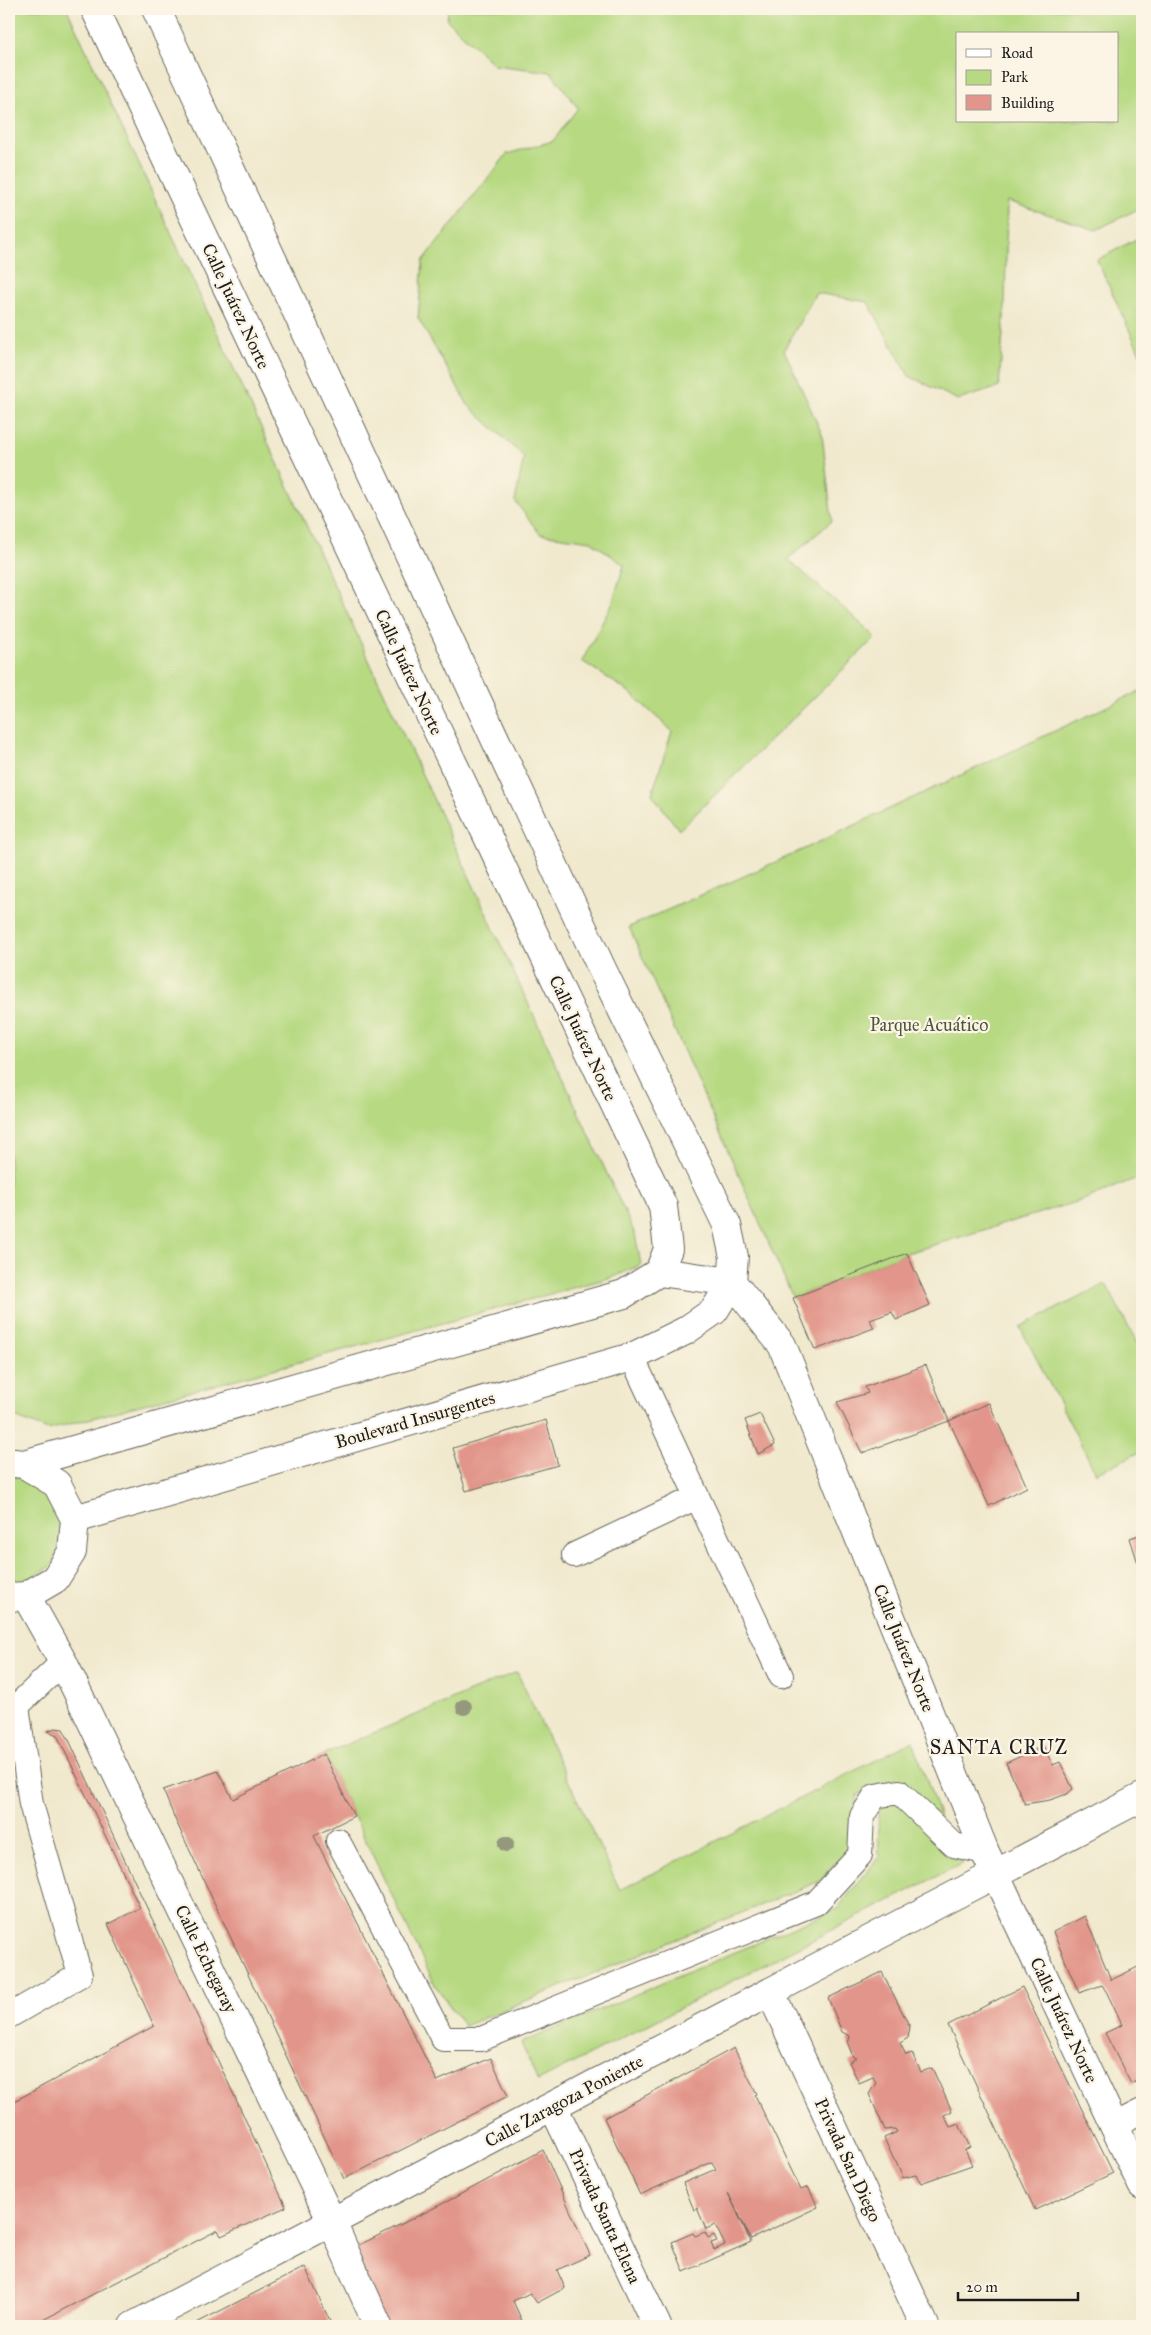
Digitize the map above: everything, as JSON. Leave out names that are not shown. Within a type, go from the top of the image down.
[{"type":"street","points":[[16,1464],[624,1294],[659,1272],[732,1282],[734,1257],[727,1225],[602,969],[156,9]]},
{"type":"street","name":"Calle Juárez Norte","points":[[99,10],[663,1206],[668,1249],[659,1272]]},
{"type":"street","name":"Boulevard Insurgentes","points":[[74,1520],[632,1357],[685,1331],[714,1310],[732,1282]]},
{"type":"street","name":"Calle Juárez Norte","points":[[732,1282],[782,1345],[990,1863],[1142,2185]]},
{"type":"street","points":[[16,1464],[58,1484],[74,1520],[72,1552],[54,1579],[17,1596]]},
{"type":"street","name":"Calle Echegaray","points":[[17,1596],[63,1662],[332,2222],[378,2326]]},
{"type":"street","name":"Calle Zaragoza Poniente","points":[[133,2326],[771,1993],[990,1863],[1142,1797]]},
{"type":"street","name":"Privada San Diego","points":[[771,1993],[925,2326]]},
{"type":"street","name":"Privada Santa Elena","points":[[553,2106],[657,2326]]},
{"type":"lane","points":[[632,1357],[781,1676]]},
{"type":"lane","points":[[574,1555],[697,1497]]},
{"type":"lane","points":[[9,2016],[80,1975],[31,1804],[17,1706],[63,1662]]},
{"type":"lane","points":[[338,1842],[443,2039],[481,2039],[816,1903],[860,1856],[862,1816],[875,1796],[899,1792],[954,1846],[990,1863]]},
{"type":"lane","points":[[1114,2125],[1142,2111]]},
{"type":"green space","points":[[9,9],[67,9],[635,1234],[641,1265],[613,1277],[48,1430],[17,1418],[9,1411]]},
{"type":"green space","points":[[448,9],[1142,9],[1142,207],[1096,230],[1007,201],[1005,306],[999,387],[958,400],[909,376],[868,302],[816,293],[784,350],[822,434],[832,521],[788,559],[876,637],[679,830],[652,794],[672,731],[629,692],[582,661],[612,604],[624,565],[591,541],[540,534],[515,501],[524,457],[468,405],[418,318],[423,261],[507,154],[553,141],[578,108],[551,72],[494,65],[447,20]]},
{"type":"green space","points":[[1142,236],[1142,358],[1097,260]]},
{"type":"green space","name":"Parque Acuático","points":[[1142,690],[1142,1176],[1083,1200],[907,1253],[793,1298],[629,927],[787,857]]},
{"type":"green space","points":[[1106,1284],[1142,1353],[1142,1451],[1096,1473],[1020,1327]]},
{"type":"green space","points":[[9,1476],[26,1478],[42,1487],[62,1516],[64,1532],[53,1564],[26,1583],[9,1586]]},
{"type":"green space","points":[[517,1672],[620,1890],[913,1741],[940,1818],[895,1779],[857,1795],[849,1848],[820,1881],[464,2026],[435,1985],[324,1754]]},
{"type":"green space","points":[[899,1799],[963,1863],[538,2081],[521,2043],[837,1909],[879,1857],[878,1810]]},
{"type":"building","points":[[907,1253],[930,1305],[896,1320],[892,1312],[870,1320],[874,1328],[815,1350],[793,1298]]},
{"type":"building","points":[[926,1365],[949,1421],[862,1453],[837,1402],[868,1393],[865,1387]]},
{"type":"building","points":[[989,1403],[1027,1487],[989,1506],[949,1421]]},
{"type":"building","points":[[760,1414],[775,1445],[758,1454],[745,1420]]},
{"type":"building","points":[[546,1420],[558,1465],[466,1491],[453,1448]]},
{"type":"building","points":[[1142,1534],[1142,1576],[1130,1538]]},
{"type":"building","points":[[55,1728],[63,1729],[68,1738],[286,2207],[221,2236],[218,2230],[31,2326],[9,2326],[9,2104],[154,2026],[108,1924],[140,1908],[57,1735],[48,1731]]},
{"type":"building","points":[[1043,1746],[1053,1765],[1060,1762],[1073,1789],[1067,1794],[1050,1800],[1025,1804],[1006,1763]]},
{"type":"building","points":[[324,1754],[354,1816],[314,1836],[437,2081],[491,2058],[508,2096],[344,2179],[163,1790],[218,1771],[233,1799]]},
{"type":"building","points":[[1085,1916],[1111,1980],[1142,1965],[1142,2079],[1131,2084],[1105,2033],[1122,2025],[1107,1993],[1102,1985],[1079,1993],[1053,1932]]},
{"type":"building","points":[[882,1972],[910,2027],[908,2038],[900,2043],[906,2055],[912,2053],[921,2072],[932,2068],[952,2111],[944,2115],[950,2127],[959,2124],[970,2147],[965,2150],[972,2165],[921,2183],[916,2175],[903,2178],[884,2138],[897,2132],[895,2129],[885,2130],[869,2094],[876,2083],[873,2077],[859,2083],[849,2062],[857,2058],[853,2057],[848,2044],[850,2036],[842,2032],[828,1998]]},
{"type":"building","points":[[1022,1987],[1113,2173],[1035,2210],[948,2025]]},
{"type":"building","points":[[734,2048],[801,2190],[808,2187],[818,2207],[751,2239],[728,2193],[751,2242],[684,2272],[672,2242],[693,2233],[695,2236],[705,2232],[708,2238],[714,2235],[717,2241],[711,2243],[714,2250],[725,2245],[715,2225],[706,2229],[697,2208],[694,2210],[683,2183],[716,2169],[712,2162],[640,2195],[604,2118]]},
{"type":"building","points":[[543,2150],[590,2255],[557,2270],[565,2288],[537,2303],[530,2293],[513,2301],[523,2323],[518,2326],[385,2326],[351,2249],[448,2201]]},
{"type":"building","points":[[305,2267],[332,2326],[191,2326]]},
{"type":"district","name":"SANTA CRUZ","points":[[999,1747]]}]
